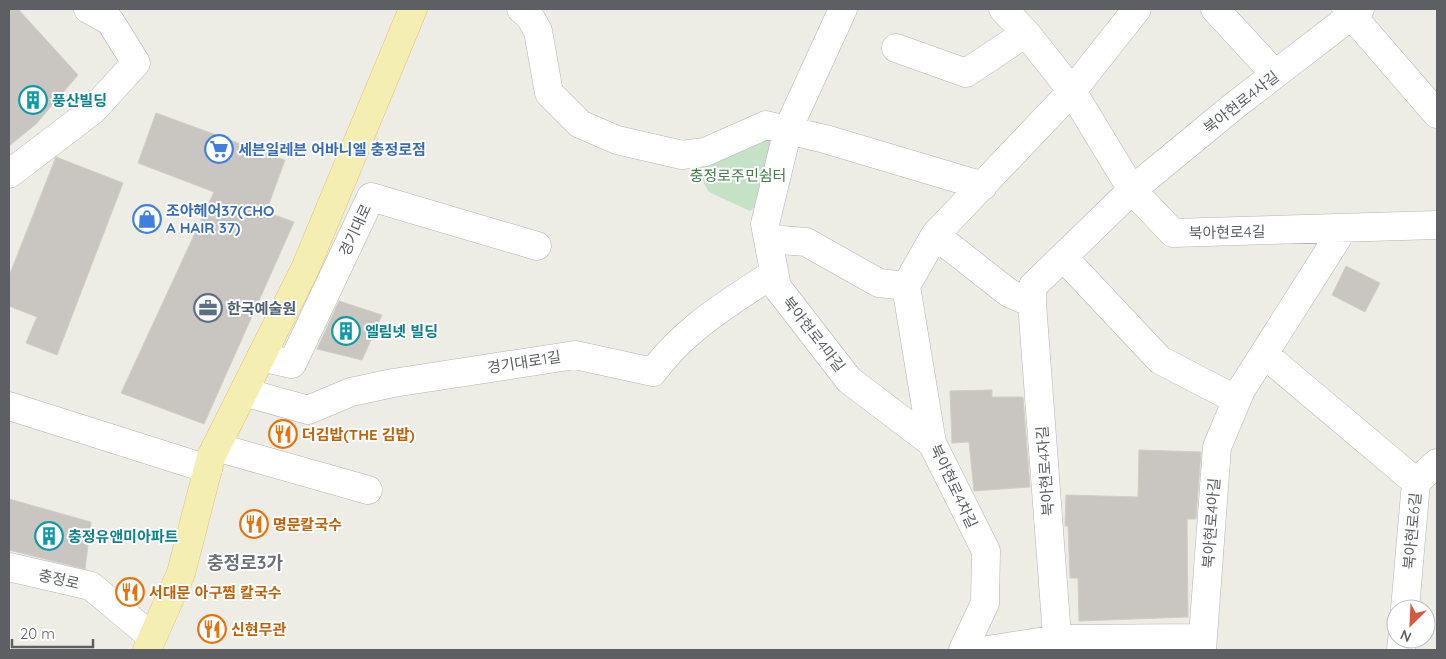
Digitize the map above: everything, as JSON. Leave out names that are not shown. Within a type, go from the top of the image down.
[{"type":"main road","name":"경기대로","points":[[149,644],[181,573],[212,458],[305,269],[413,9]]},
{"type":"street","points":[[9,174],[93,110],[136,63],[110,21],[88,9]]},
{"type":"street","points":[[520,9],[530,17],[538,31],[549,93],[580,124],[618,140],[682,155],[705,152],[766,125],[788,129],[954,175],[983,186]]},
{"type":"street","name":"북아현로4마길","points":[[843,9],[788,129],[765,224],[774,273],[777,287],[849,380],[932,443]]},
{"type":"street","points":[[935,234],[1009,293],[1032,303],[1033,286],[1132,190],[1072,91],[1026,33],[1003,9]]},
{"type":"street","points":[[1215,9],[1276,74]]},
{"type":"street","name":"북아현로4사길","points":[[1132,190],[1353,11],[1437,114]]},
{"type":"street","points":[[768,239],[806,242],[879,283],[906,286],[935,234],[1072,91],[1127,12]]},
{"type":"street","points":[[896,48],[966,73],[1026,33]]},
{"type":"street","name":"북아현로4길","points":[[1132,190],[1173,233],[1437,225]]},
{"type":"street","name":"경기대로","points":[[261,357],[292,364],[371,197],[537,246]]},
{"type":"street","name":"북아현로4아길","points":[[1202,644],[1217,447],[1237,400],[1343,229]]},
{"type":"street","points":[[1062,257],[1160,360],[1237,400]]},
{"type":"street","name":"경기대로1길","points":[[244,392],[308,410],[351,392],[392,382],[575,355],[653,372],[669,350],[702,321],[774,273]]},
{"type":"street","name":"북아현로4차길","points":[[906,286],[932,443],[986,551],[985,603],[963,650]]},
{"type":"street","name":"북아현로4자길","points":[[1032,303],[1058,645]]},
{"type":"street","points":[[1264,354],[1416,482]]},
{"type":"street","points":[[9,406],[212,458],[368,490]]},
{"type":"street","name":"북아현로6길","points":[[1406,599],[1416,482],[1437,463]]},
{"type":"street","name":"충정로","points":[[9,567],[90,586],[149,644]]},
{"type":"street","points":[[988,650],[1058,645],[1202,644]]},
{"type":"green space","name":"충정로주민쉼터","points":[[781,136],[756,206],[750,211],[709,192],[690,161]]},
{"type":"building","name":"풍산빌딩","points":[[9,9],[18,9],[78,75],[36,124],[9,146]]},
{"type":"building","name":"한국예술원","points":[[156,113],[285,160],[266,212],[294,222],[204,424],[121,393],[214,192],[138,163]]},
{"type":"building","points":[[56,157],[123,183],[57,355],[26,343],[37,317],[9,306],[9,276]]},
{"type":"building","points":[[1346,266],[1380,283],[1365,312],[1332,295]]},
{"type":"building","name":"엘림넷 빌딩","points":[[339,301],[382,315],[362,360],[317,349]]},
{"type":"building","points":[[992,390],[992,397],[1023,397],[1030,487],[974,491],[969,442],[952,443],[950,391]]},
{"type":"building","points":[[1139,450],[1201,452],[1196,519],[1187,519],[1188,617],[1079,621],[1078,578],[1070,578],[1068,526],[1065,526],[1066,495],[1138,497]]},
{"type":"building","name":"충정유앤미아파트","points":[[9,499],[91,522],[85,569],[9,550]]},
{"type":"place","name":"풍산빌딩","points":[[33,100]]},
{"type":"place","name":"세븐일레븐 어바니엘 충정로점","points":[[219,149]]},
{"type":"place","name":"조아헤어37(CHO A HAIR 37)","points":[[147,219]]},
{"type":"place","name":"한국예술원","points":[[208,308]]},
{"type":"place","name":"엘림넷 빌딩","points":[[346,331]]},
{"type":"place","name":"더김밥(THE 김밥)","points":[[283,434]]},
{"type":"place","name":"명문칼국수","points":[[254,524]]},
{"type":"place","name":"충정유앤미아파트","points":[[49,536]]},
{"type":"place","name":"서대문 아구찜 칼국수","points":[[130,592]]},
{"type":"place","name":"신현무관","points":[[212,629]]},
{"type":"district","name":"충정로3가","points":[[245,562]]}]
